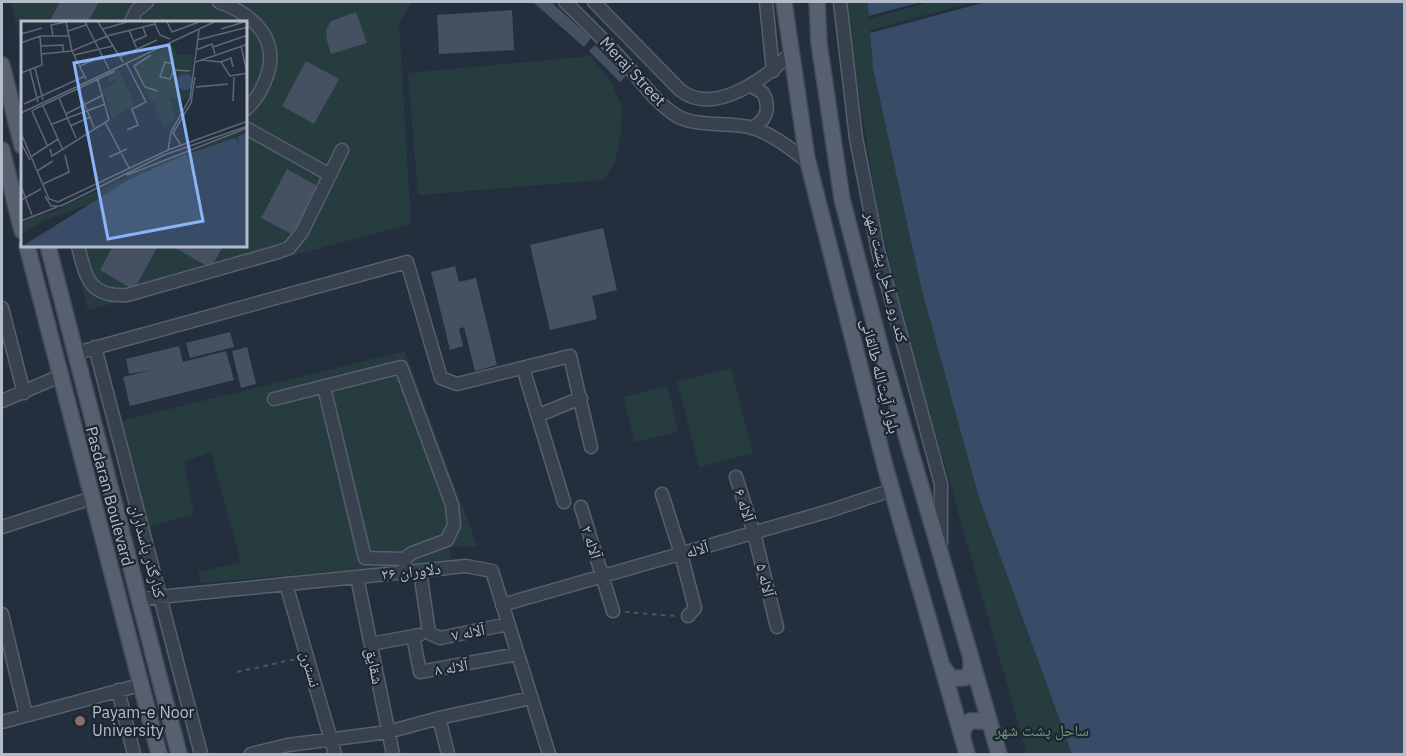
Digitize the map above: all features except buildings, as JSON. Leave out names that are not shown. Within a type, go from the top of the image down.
[{"type":"main road","name":"بلوار آیت‌الله طالقانی","points":[[784,2],[808,162],[892,490],[967,754]]},
{"type":"main road","points":[[817,2],[819,43],[842,199],[882,353],[999,754]]},
{"type":"main road","points":[[2,65],[21,142]]},
{"type":"main road","points":[[2,150],[21,227]]},
{"type":"main road","name":"Pasdaran Boulevard","points":[[28,248],[159,754]]},
{"type":"main road","name":"Pasdaran Boulevard","points":[[49,248],[180,754]]},
{"type":"main road","points":[[942,666],[951,678],[965,678],[971,672],[971,658]]},
{"type":"main road","points":[[962,736],[965,726],[970,721],[985,721],[990,725]]},
{"type":"street","points":[[131,21],[136,10],[147,2]]},
{"type":"street","points":[[219,2],[249,16],[261,29],[268,43],[270,59],[268,73],[262,87],[248,106]]},
{"type":"street","name":"Meraj Street","points":[[565,2],[598,32],[656,98],[676,116],[687,121],[727,123],[751,128],[785,145],[808,162]]},
{"type":"street","name":"Meraj Street","points":[[594,2],[689,98],[702,100],[722,97],[750,85],[773,71],[791,53]]},
{"type":"street","points":[[766,2],[773,71]]},
{"type":"street","name":"کند رو ساحل پشت شهر","points":[[840,2],[856,138],[878,251],[941,484],[941,550]]},
{"type":"street","points":[[750,85],[763,93],[767,108],[760,123],[751,128]]},
{"type":"street","points":[[248,129],[330,175]]},
{"type":"street","points":[[79,248],[90,284],[99,292],[111,296],[126,295],[289,248],[302,232],[342,150]]},
{"type":"street","points":[[76,352],[407,262],[441,378],[458,384],[570,356],[591,447]]},
{"type":"street","points":[[2,308],[24,393]]},
{"type":"street","name":"کنارگذر پاسداران","points":[[95,347],[201,754]]},
{"type":"street","points":[[274,399],[401,367],[452,505],[454,525],[447,540],[412,554],[405,566],[365,558],[324,387]]},
{"type":"street","points":[[523,368],[564,502]]},
{"type":"street","points":[[2,401],[60,376]]},
{"type":"street","points":[[539,415],[581,398]]},
{"type":"street","name":"آلاله ۶","points":[[736,477],[754,533]]},
{"type":"street","name":"آلاله","points":[[502,605],[754,533],[892,490]]},
{"type":"street","points":[[662,494],[681,554],[694,608],[688,616]]},
{"type":"street","points":[[2,527],[92,498]]},
{"type":"street","name":"آلاله ۲","points":[[581,507],[613,611]]},
{"type":"street","name":"آلاله ۵","points":[[754,533],[777,627]]},
{"type":"street","name":"دلاوران ۲۶","points":[[140,599],[357,577],[405,566],[420,571],[466,566],[492,571],[549,754]]},
{"type":"street","points":[[420,571],[429,633]]},
{"type":"street","name":"شقایق","points":[[357,577],[393,754]]},
{"type":"street","name":"نسترن","points":[[286,584],[335,754]]},
{"type":"street","points":[[2,614],[26,716]]},
{"type":"street","name":"آلاله ۷","points":[[370,644],[429,633],[440,638],[508,624]]},
{"type":"street","name":"آلاله ۸","points":[[413,636],[420,672],[518,654]]},
{"type":"street","points":[[2,723],[140,684]]},
{"type":"street","points":[[118,690],[134,754]]},
{"type":"street","points":[[251,754],[288,745],[388,732],[531,698]]},
{"type":"street","points":[[440,718],[448,754]]},
{"type":"path","points":[[613,611],[688,616]]},
{"type":"path","points":[[237,672],[307,657]]},
{"type":"green space","points":[[11,2],[412,2],[399,22],[411,224],[88,310],[72,248],[248,248],[248,21],[21,21],[21,44]]},
{"type":"green space","name":"ساحل پشت شهر","points":[[847,2],[867,2],[869,16],[922,2],[985,2],[870,33],[873,68],[921,287],[979,498],[1072,754],[1027,754],[905,325],[877,208]]},
{"type":"green space","points":[[591,56],[612,84],[622,106],[621,132],[615,162],[604,180],[418,195],[408,73]]},
{"type":"green space","points":[[405,351],[477,546],[449,547],[451,561],[201,583],[198,572],[241,562],[211,452],[184,461],[194,514],[141,529],[121,421]]},
{"type":"green space","points":[[731,368],[753,453],[699,467],[677,382]]},
{"type":"green space","points":[[668,386],[678,432],[634,442],[624,397]]},
{"type":"water","points":[[867,2],[922,2],[869,16]]},
{"type":"water","points":[[985,2],[1404,2],[1404,754],[1072,754],[979,498],[921,287],[873,68],[870,33]]},
{"type":"pier","points":[[925,2],[869,19],[869,16]]},
{"type":"pier","points":[[974,2],[985,2],[870,33],[870,30]]},
{"type":"place","name":"Payam-e Noor University","points":[[80,721]]}]
